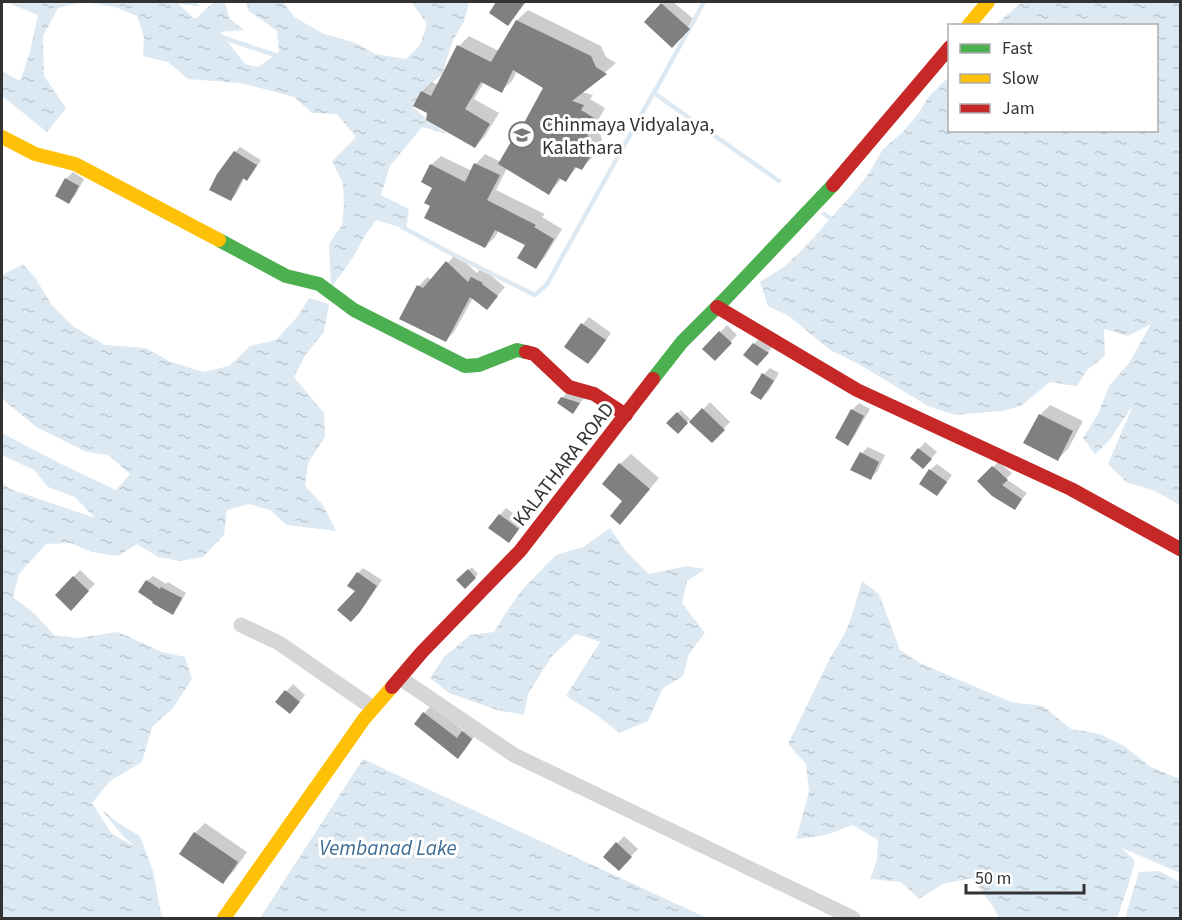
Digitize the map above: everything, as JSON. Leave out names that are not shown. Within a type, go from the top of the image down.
[{"type":"street","points":[[970,24],[988,2]]},
{"type":"street","name":"KALATHARA ROAD","points":[[224,918],[364,718],[422,652],[520,551],[682,342],[837,181],[948,49]]},
{"type":"street","points":[[2,137],[35,153],[75,164],[286,276],[319,284],[354,310],[465,366],[479,365],[517,350],[534,354],[569,387],[594,394],[626,415]]},
{"type":"street","points":[[717,307],[857,390],[1071,489],[1180,549]]},
{"type":"street","points":[[241,625],[279,643],[373,708]]},
{"type":"street","points":[[400,678],[514,755],[852,918]]},
{"type":"water","points":[[6,2],[84,2],[58,8],[43,36],[44,76],[66,108],[47,132],[2,96],[2,71],[20,81],[30,52],[38,15]]},
{"type":"water","points":[[84,2],[196,2],[199,6],[178,4],[195,19],[214,2],[225,2],[229,18],[244,30],[220,32],[245,64],[258,67],[279,52],[277,31],[249,11],[246,2],[283,2],[294,17],[324,34],[356,43],[375,54],[406,59],[420,45],[427,24],[412,2],[469,2],[464,22],[453,40],[442,74],[427,88],[413,107],[448,134],[422,127],[390,166],[381,195],[409,209],[406,229],[376,220],[331,288],[329,244],[342,225],[344,204],[343,183],[332,161],[356,137],[337,114],[312,113],[294,97],[239,83],[188,79],[168,62],[143,56],[144,37],[137,16],[115,7]]},
{"type":"water","points":[[1022,2],[1180,2],[1180,505],[1155,491],[1126,482],[1108,464],[1133,405],[1109,441],[1095,454],[1083,438],[1098,414],[1109,386],[1129,363],[1151,324],[1128,336],[1104,329],[1105,356],[1087,370],[1077,386],[1050,382],[1021,406],[1002,411],[955,415],[928,406],[857,363],[830,350],[789,316],[768,306],[760,282],[784,267],[806,246],[855,191],[883,149],[903,132],[929,96],[948,78],[948,132],[1158,132],[1158,24],[996,24]]},
{"type":"water","points":[[23,264],[36,279],[51,304],[74,327],[105,345],[146,348],[169,361],[203,372],[229,366],[250,346],[276,340],[298,316],[309,298],[329,304],[324,332],[306,354],[294,377],[324,413],[325,437],[308,463],[305,486],[323,505],[336,531],[287,525],[270,510],[249,504],[227,510],[224,535],[203,557],[180,561],[158,557],[137,544],[118,556],[92,552],[70,543],[46,544],[19,574],[13,597],[35,614],[54,635],[78,638],[118,632],[162,652],[185,657],[192,679],[173,708],[152,727],[142,762],[110,781],[92,803],[112,834],[134,846],[101,809],[118,823],[140,836],[153,871],[164,918],[2,918],[2,483],[10,489],[95,518],[75,497],[48,487],[34,470],[2,455],[2,433],[116,490],[130,474],[108,455],[87,452],[38,428],[2,399],[2,275]]},
{"type":"water","points":[[610,528],[625,550],[649,574],[686,566],[705,569],[687,581],[682,603],[705,633],[689,654],[683,676],[663,688],[648,721],[620,733],[566,696],[600,642],[576,634],[552,656],[528,694],[524,715],[497,710],[449,693],[430,678],[444,657],[470,635],[494,632],[522,590],[556,555],[583,547]]},
{"type":"water","points":[[862,581],[879,594],[900,650],[920,663],[1011,702],[1043,706],[1071,729],[1100,734],[1124,746],[1151,767],[1180,778],[1180,873],[1122,848],[1135,861],[1117,918],[999,918],[972,878],[943,884],[919,899],[901,882],[870,879],[877,860],[878,840],[853,825],[826,835],[796,839],[809,792],[806,764],[788,744],[830,658],[844,635]]},
{"type":"water","name":"Vembanad Lake","points":[[363,759],[707,918],[260,918]]},
{"type":"water","points":[[1159,871],[1180,882],[1180,918],[1125,918],[1139,872]]},
{"type":"building","points":[[496,2],[525,2],[508,26],[489,13]]},
{"type":"building","points":[[661,3],[690,29],[672,48],[644,22]]},
{"type":"building","points":[[516,20],[591,56],[596,67],[607,74],[572,101],[584,105],[581,110],[596,119],[587,133],[593,152],[582,170],[575,167],[566,182],[559,178],[549,195],[498,164],[543,88],[513,70],[502,93],[481,82],[465,109],[490,124],[475,148],[426,120],[427,113],[413,106],[421,91],[431,96],[457,45],[491,62]]},
{"type":"building","points":[[234,151],[257,165],[247,181],[243,178],[231,201],[209,190],[217,174]]},
{"type":"building","name":"Chinmaya Vidyalaya, Kalathara","points":[[474,163],[500,175],[487,200],[536,225],[534,227],[554,239],[536,269],[517,258],[525,245],[495,230],[485,248],[424,218],[430,206],[424,203],[432,188],[421,182],[430,164],[465,182]]},
{"type":"building","points":[[65,178],[79,186],[69,204],[55,196]]},
{"type":"building","points":[[446,261],[468,282],[471,277],[483,283],[498,296],[487,310],[470,297],[446,342],[399,319],[417,285],[423,288]]},
{"type":"building","points":[[581,323],[606,340],[588,364],[564,347]]},
{"type":"building","points":[[719,331],[732,343],[715,361],[702,349]]},
{"type":"building","points":[[753,343],[769,353],[757,366],[743,355]]},
{"type":"building","points":[[762,373],[774,381],[761,400],[750,393]]},
{"type":"building","points":[[561,397],[580,403],[573,414],[557,403]]},
{"type":"building","points":[[702,408],[725,430],[712,443],[689,422]]},
{"type":"building","points":[[851,409],[864,416],[848,446],[835,438]]},
{"type":"building","points":[[677,412],[688,423],[678,434],[666,423]]},
{"type":"building","points":[[1039,414],[1073,431],[1058,461],[1023,443]]},
{"type":"building","points":[[918,448],[932,459],[923,469],[910,458]]},
{"type":"building","points":[[860,452],[879,462],[871,480],[850,470]]},
{"type":"building","points":[[619,463],[650,489],[620,525],[610,516],[622,501],[602,484]]},
{"type":"building","points":[[992,466],[1008,480],[1002,485],[1022,499],[1015,510],[992,496],[977,481]]},
{"type":"building","points":[[929,469],[947,482],[937,496],[919,484]]},
{"type":"building","points":[[499,514],[519,529],[509,543],[488,528]]},
{"type":"building","points":[[468,569],[476,578],[465,589],[456,580]]},
{"type":"building","points":[[357,572],[377,586],[351,622],[337,610],[355,591],[347,586]]},
{"type":"building","points":[[73,576],[89,591],[71,611],[55,595]]},
{"type":"building","points":[[146,580],[182,598],[173,615],[138,592]]},
{"type":"building","points":[[285,690],[300,702],[290,714],[275,702]]},
{"type":"building","points":[[423,712],[457,738],[462,731],[472,739],[458,759],[414,724]]},
{"type":"building","points":[[194,832],[238,862],[223,884],[179,854]]},
{"type":"building","points":[[616,842],[632,857],[619,871],[603,857]]},
{"type":"waterway","points":[[704,2],[654,93],[779,181]]},
{"type":"waterway","points":[[218,36],[278,56]]},
{"type":"waterway","points":[[402,227],[535,295],[547,284],[655,90]]},
{"type":"waterway","points":[[824,214],[834,221]]},
{"type":"traffic: fast","points":[[653,379],[682,342],[833,185]]},
{"type":"traffic: fast","points":[[219,240],[286,276],[319,284],[354,310],[465,366],[479,365],[517,350],[526,352]]},
{"type":"traffic: slow","points":[[970,24],[988,2]]},
{"type":"traffic: slow","points":[[2,137],[35,154],[75,164],[219,240]]},
{"type":"traffic: slow","points":[[224,918],[364,719],[392,687]]},
{"type":"traffic: jam","points":[[833,185],[948,49]]},
{"type":"traffic: jam","points":[[717,307],[857,390],[1071,489],[1180,549]]},
{"type":"traffic: jam","points":[[526,352],[534,354],[569,387],[594,394],[626,415]]},
{"type":"traffic: jam","points":[[392,687],[422,652],[520,551],[653,379]]},
{"type":"place","name":"Chinmaya Vidyalaya, Kalathara","points":[[522,135]]}]
